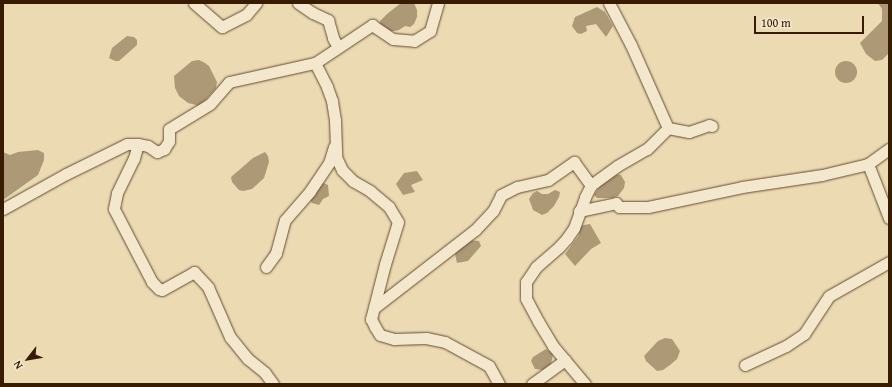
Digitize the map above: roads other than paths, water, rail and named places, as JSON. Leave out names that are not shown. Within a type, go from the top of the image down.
[{"type":"street","points":[[194,3],[222,27],[246,16],[256,3]]},
{"type":"street","points":[[298,3],[313,13],[328,20],[338,47]]},
{"type":"street","points":[[3,209],[66,174],[127,144],[148,146],[157,152],[164,149],[169,141],[170,129],[210,104],[228,82],[315,63],[372,25],[393,39],[414,41],[430,31],[438,3]]},
{"type":"street","points":[[609,3],[631,45],[668,128]]},
{"type":"street","points":[[315,63],[330,94],[335,120],[336,157],[342,170],[353,181],[370,190],[389,207],[398,222],[384,264],[371,319],[380,335],[394,339],[426,338],[445,342],[489,366],[499,384]]},
{"type":"street","points":[[668,128],[689,132],[709,125],[712,126]]},
{"type":"street","points":[[585,384],[553,346],[526,298],[526,282],[536,267],[559,248],[574,228],[579,211],[591,185],[617,166],[647,149],[668,128]]},
{"type":"street","points":[[266,267],[276,254],[285,220],[310,191],[329,163],[336,138]]},
{"type":"street","points":[[138,144],[134,158],[117,193],[114,209],[152,282],[162,290],[194,272],[208,287],[230,337],[248,359],[265,373],[273,384]]},
{"type":"street","points":[[579,211],[616,202],[619,207],[648,207],[712,193],[822,175],[868,164],[889,149]]},
{"type":"street","points":[[374,308],[475,230],[493,211],[501,195],[517,187],[548,180],[574,162],[591,185]]},
{"type":"street","points":[[868,164],[889,218]]},
{"type":"street","points":[[744,365],[792,342],[804,334],[830,296],[889,262]]},
{"type":"street","points":[[532,384],[565,360]]}]
